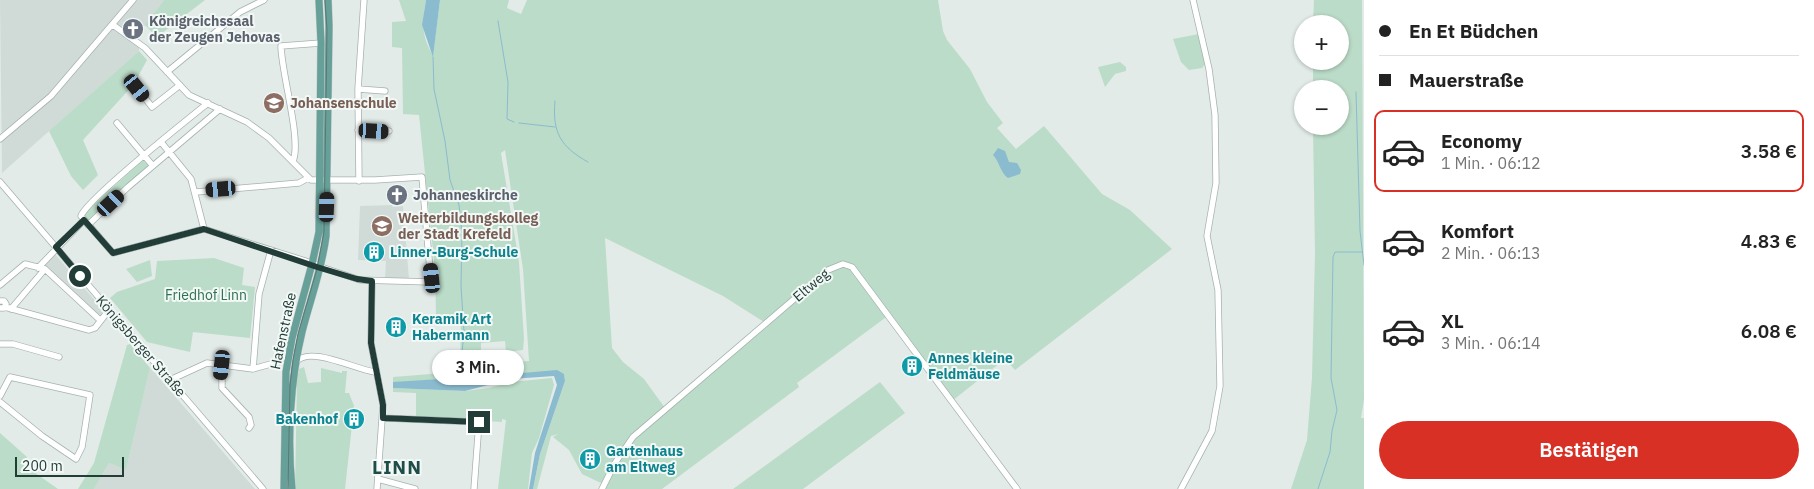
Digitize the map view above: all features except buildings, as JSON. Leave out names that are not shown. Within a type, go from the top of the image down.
[{"type":"main road","name":"Hafenstraße","points":[[284,489],[286,372],[289,352],[319,232],[321,43],[319,0]]},
{"type":"main road","name":"Hafenstraße","points":[[292,489],[292,388],[299,346],[321,267],[326,236],[328,180],[328,0]]},
{"type":"street","points":[[0,139],[51,96],[133,0]]},
{"type":"street","points":[[167,72],[240,12],[264,0]]},
{"type":"street","points":[[359,180],[358,89],[364,0]]},
{"type":"street","points":[[1181,489],[1212,431],[1220,386],[1218,290],[1206,236],[1216,183],[1215,116],[1209,68],[1193,0]]},
{"type":"street","points":[[113,25],[145,48],[189,95],[247,122],[293,161],[308,178]]},
{"type":"street","points":[[293,161],[295,155],[292,120],[280,46],[321,43]]},
{"type":"street","points":[[137,88],[152,107],[180,85]]},
{"type":"street","points":[[358,89],[384,91]]},
{"type":"street","points":[[196,192],[299,183],[308,178],[320,180],[359,180],[422,177],[432,278],[427,283],[357,279],[204,229],[113,253],[86,222],[82,213],[161,142],[208,103]]},
{"type":"street","points":[[4,309],[41,268],[56,247],[220,109]]},
{"type":"street","points":[[117,123],[153,166]]},
{"type":"street","points":[[358,130],[389,132]]},
{"type":"street","points":[[161,142],[191,179],[196,192],[204,229]]},
{"type":"street","name":"Königsberger Straße","points":[[0,182],[264,488]]},
{"type":"street","points":[[253,369],[261,284],[271,250]]},
{"type":"street","points":[[0,285],[25,264],[41,268],[100,320]]},
{"type":"street","name":"Eltweg","points":[[602,489],[614,463],[633,437],[828,270],[843,264],[852,268],[1017,489]]},
{"type":"street","points":[[372,281],[371,343],[383,418],[377,489]]},
{"type":"street","points":[[0,293],[1,301],[5,302],[4,309]]},
{"type":"street","points":[[4,309],[90,330],[110,310]]},
{"type":"street","points":[[0,344],[13,344],[59,357]]},
{"type":"street","points":[[299,346],[310,356]]},
{"type":"street","points":[[170,380],[202,364],[253,369],[278,362],[289,352]]},
{"type":"street","points":[[296,362],[299,358],[310,356],[375,372]]},
{"type":"street","points":[[278,362],[286,372]]},
{"type":"street","points":[[222,365],[222,388],[249,417],[251,425],[248,428]]},
{"type":"street","points":[[0,396],[10,378],[90,395],[83,441],[76,459],[42,436],[0,402]]},
{"type":"street","points":[[383,418],[479,422],[474,489]]},
{"type":"street","points":[[378,480],[416,489]]},
{"type":"shaded area","points":[[0,0],[164,0],[133,41],[139,46],[139,51],[2,173]]},
{"type":"shaded area","name":"Weiterbildungskolleg der Stadt Krefeld","points":[[392,205],[393,207],[403,206],[409,279],[385,278],[386,261],[358,260],[360,206]]},
{"type":"shaded area","points":[[54,253],[104,311],[100,315],[97,315],[43,265]]},
{"type":"shaded area","points":[[150,368],[255,489],[94,489],[109,463],[126,470]]},
{"type":"green space","points":[[164,0],[205,0],[157,37],[145,25]]},
{"type":"green space","points":[[399,0],[426,0],[424,35],[433,55],[440,0],[509,0],[507,8],[521,14],[527,0],[938,0],[943,31],[947,40],[970,69],[987,102],[1003,123],[997,128],[1016,149],[1044,126],[1102,194],[1130,210],[1172,249],[1015,370],[1005,359],[952,401],[889,315],[797,383],[799,387],[662,489],[604,489],[610,475],[633,440],[764,322],[723,296],[605,238],[612,348],[623,362],[644,379],[665,408],[631,438],[601,483],[582,474],[569,450],[553,437],[558,434],[551,436],[537,489],[533,489],[540,454],[565,381],[564,374],[466,378],[460,375],[456,378],[393,383],[393,377],[469,371],[460,371],[461,316],[436,315],[435,270],[419,115],[403,114],[402,48],[392,47],[392,22],[406,21]],"holes":[[[505,150],[523,269],[529,361],[500,363],[505,362],[504,352],[482,354],[481,365],[481,343],[505,341],[506,352],[523,350],[519,262],[501,153]]]},
{"type":"green space","points":[[1314,0],[1362,0],[1364,399],[1361,418],[1364,418],[1364,489],[1291,489],[1307,440],[1312,378],[1315,253],[1313,135],[1349,135],[1349,80],[1313,80],[1313,70],[1349,70],[1349,15],[1313,15]]},
{"type":"green space","points":[[1199,34],[1205,64],[1202,68],[1189,70],[1181,62],[1173,39]]},
{"type":"green space","points":[[139,51],[147,60],[134,84],[83,140],[98,175],[83,190],[71,176],[49,131]]},
{"type":"green space","points":[[1120,62],[1126,67],[1126,71],[1115,74],[1105,87],[1098,67]]},
{"type":"green space","points":[[143,160],[149,166],[87,221],[83,215]]},
{"type":"green space","name":"Friedhof Linn","points":[[214,258],[244,268],[242,285],[255,287],[250,338],[193,332],[190,352],[147,342],[110,298],[117,292],[155,279],[157,261]]},
{"type":"green space","points":[[150,260],[152,276],[137,282],[126,269]]},
{"type":"green space","points":[[130,344],[150,368],[126,470],[109,463],[94,489],[78,489],[94,463],[127,345]]},
{"type":"green space","points":[[304,367],[308,383],[321,382],[321,368],[342,373],[342,371],[347,371],[345,393],[349,393],[354,406],[349,424],[352,425],[345,489],[295,489],[297,381],[299,369]]},
{"type":"green space","points":[[552,378],[554,385],[539,438],[532,453],[528,489],[498,489],[506,420],[502,419],[502,422],[416,416],[416,393],[393,392],[393,383],[394,388],[465,391],[489,388],[511,382]]},
{"type":"green space","points":[[880,382],[905,413],[803,489],[733,489]]},
{"type":"green space","points":[[0,433],[27,457],[24,465],[58,489],[0,489]]},
{"type":"water","points":[[426,0],[440,0],[433,57],[422,25]]},
{"type":"water","points":[[998,148],[1005,151],[1009,162],[1017,163],[1021,170],[1020,174],[1008,178],[1006,176],[993,155]]},
{"type":"water","points":[[557,370],[564,374],[565,381],[540,454],[533,489],[529,489],[535,453],[557,385],[554,376],[511,379],[465,391],[393,388],[393,382],[456,378],[460,375],[466,378]]},
{"type":"waterway","points":[[498,21],[508,82],[507,119],[514,122]]},
{"type":"waterway","points":[[433,57],[434,89],[445,141],[450,180],[459,205],[462,233],[461,286],[464,332],[460,375]]},
{"type":"waterway","points":[[1356,92],[1360,231],[1364,265]]},
{"type":"waterway","points":[[555,101],[555,122],[560,138],[571,151],[588,162]]},
{"type":"waterway","points":[[519,123],[555,127]]},
{"type":"waterway","points":[[1318,489],[1330,452],[1337,410],[1331,378],[1333,257],[1335,252],[1362,252]]},
{"type":"tram line","points":[[288,489],[290,385],[293,360],[298,334],[317,269],[324,232],[327,30],[325,0]]},
{"type":"place","name":"Königreichssaal der Zeugen Jehovas","points":[[133,29]]},
{"type":"place","name":"Johansenschule","points":[[274,103]]},
{"type":"place","name":"Johanneskirche","points":[[397,195]]},
{"type":"place","name":"Weiterbildungskolleg der Stadt Krefeld","points":[[382,226]]},
{"type":"place","name":"Linner-Burg-Schule","points":[[374,252]]},
{"type":"place","name":"Keramik Art Habermann","points":[[396,327]]},
{"type":"place","name":"Annes kleine Feldmäuse","points":[[912,366]]},
{"type":"place","name":"Bakenhof","points":[[354,419]]},
{"type":"place","name":"Gartenhaus am Eltweg","points":[[590,459]]},
{"type":"district","name":"LINN","points":[[397,467]]},
{"type":"route","points":[[80,276],[56,247],[84,220],[113,253],[204,229],[317,267],[360,280],[372,281],[371,343],[375,372],[383,405],[383,418],[430,418],[479,422]]}]
